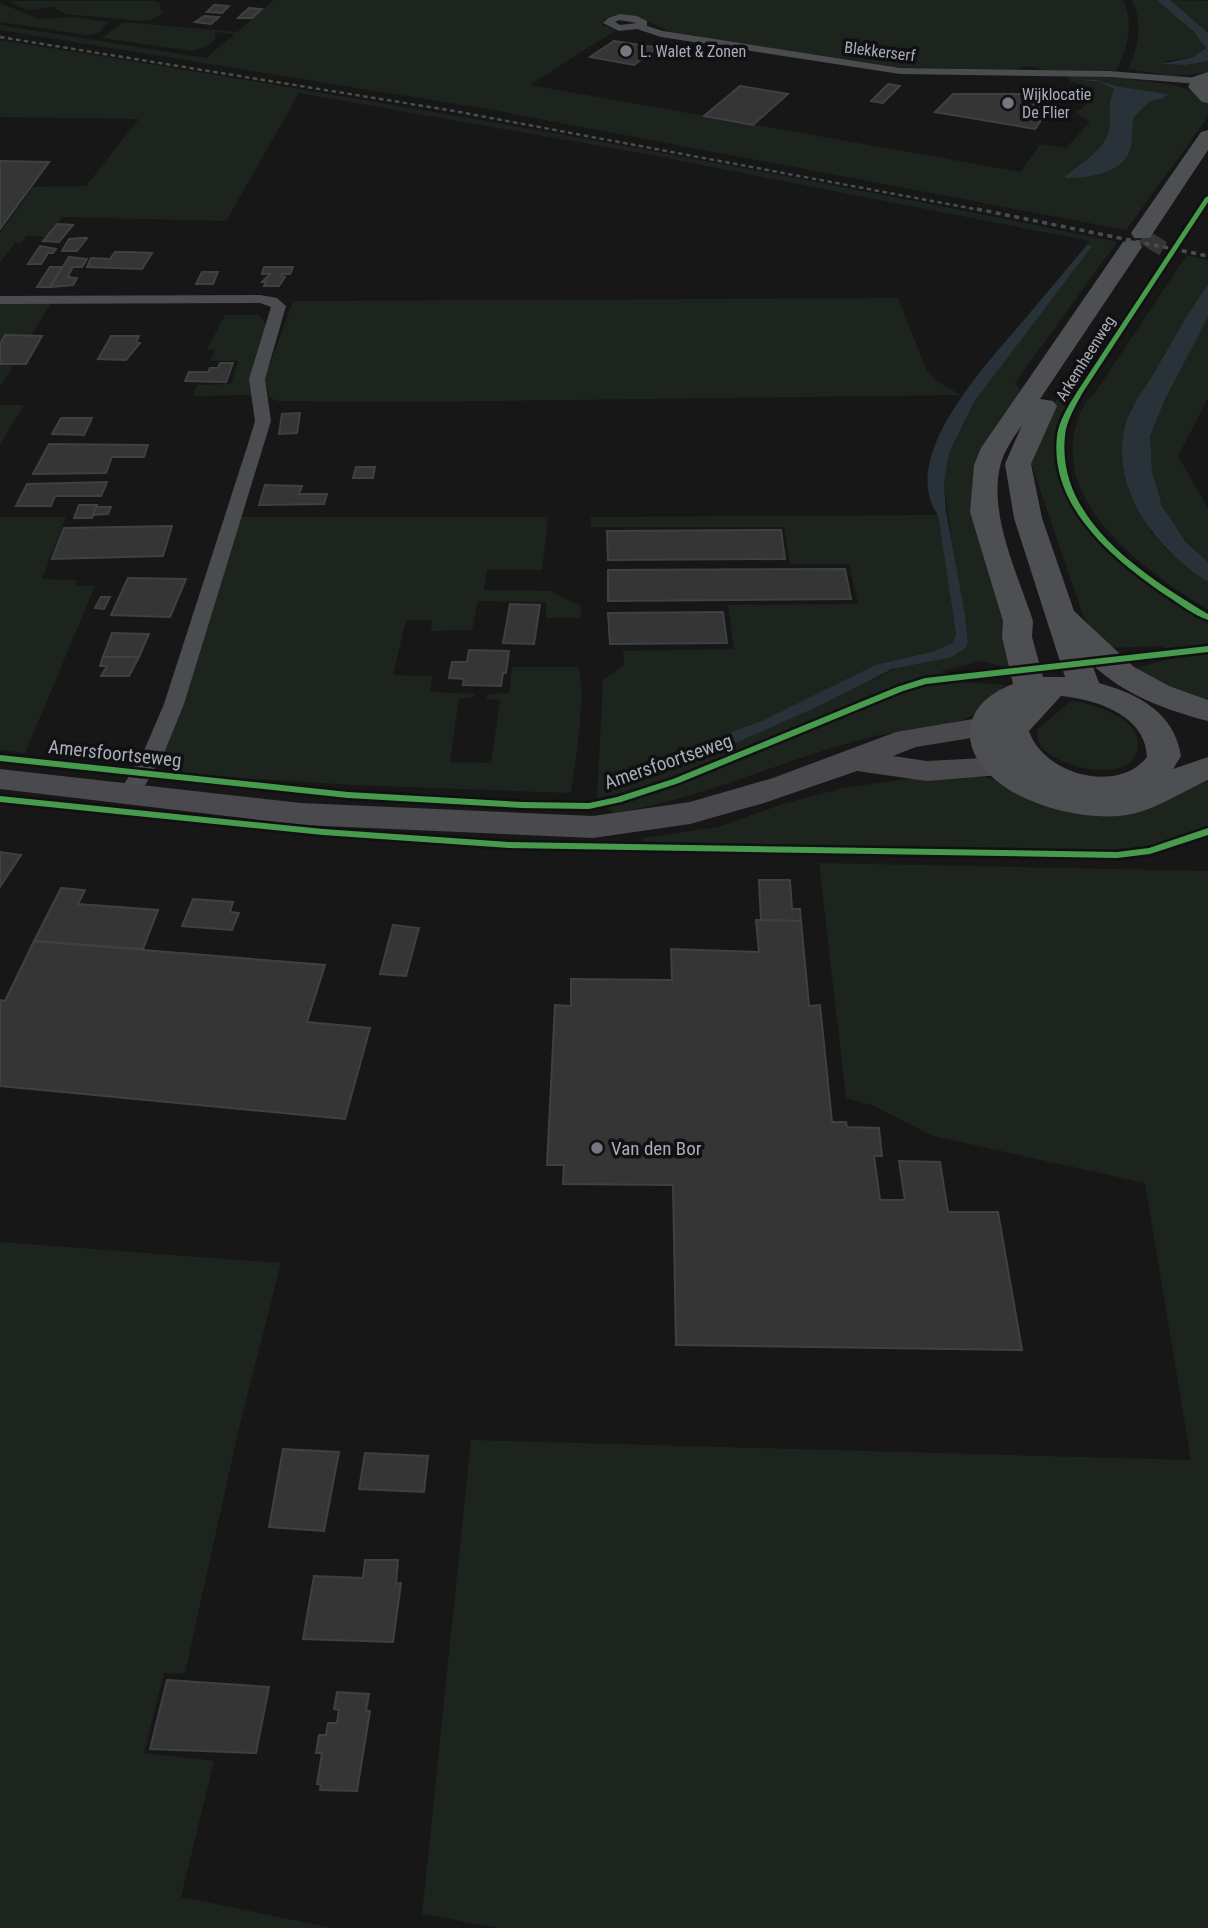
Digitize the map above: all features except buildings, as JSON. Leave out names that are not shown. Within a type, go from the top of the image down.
[{"type":"main road","name":"Arkemheenweg","points":[[1085,689],[1067,638],[1063,615],[1028,518],[1018,464],[1050,395],[1208,136]]},
{"type":"main road","name":"Arkemheenweg","points":[[1040,687],[1017,637],[1018,621],[984,512],[988,465],[994,448],[1145,241],[1208,164]]},
{"type":"main road","points":[[1063,615],[1112,665],[1127,676],[1173,699],[1208,711]]},
{"type":"main road","points":[[1000,750],[1013,740],[1015,723],[1020,716],[1046,696],[1040,687]]},
{"type":"main road","points":[[1177,757],[1125,703],[1085,689],[1040,687],[998,705],[989,715],[1000,750],[1035,789],[1055,797],[1098,804],[1139,800],[1156,793],[1177,757],[1208,728]]},
{"type":"main road","name":"Amersfoortseweg","points":[[0,779],[301,814],[593,827],[671,818],[775,789],[857,761],[914,737],[1000,750]]},
{"type":"main road","name":"Amersfoortseweg","points":[[857,761],[926,771],[1000,750]]},
{"type":"main road","points":[[1177,757],[1208,752]]},
{"type":"street","name":"Blekkerserf","points":[[638,26],[670,35],[900,71],[1122,74],[1203,86]]},
{"type":"street","name":"Amersfoortseweg","points":[[0,300],[260,299],[272,301],[279,306],[257,379],[256,389],[264,412],[250,471],[187,666],[144,774],[129,794]]},
{"type":"shaded area","points":[[274,0],[1123,0],[1129,27],[1116,71],[1043,70],[1028,66],[1015,70],[890,67],[678,34],[625,14],[604,19],[602,25],[616,30],[530,85],[1021,172],[1040,144],[1066,148],[1090,122],[1076,113],[1082,110],[1095,88],[1071,82],[1067,76],[1120,78],[1174,85],[1208,101],[1208,117],[1126,230],[487,109],[0,30],[0,25],[206,58],[235,34],[215,32],[215,40],[191,51],[102,38],[123,22],[237,32]],"holes":[[[1071,79],[1101,81],[1120,88],[1168,94],[1150,101],[1134,117],[1130,151],[1119,165],[1102,173],[1064,178],[1100,148],[1108,134],[1110,101],[1114,89],[1102,83]]]},
{"type":"shaded area","points":[[1132,0],[1157,0],[1180,18],[1205,45],[1204,52],[1194,57],[1167,61],[1165,65],[1208,61],[1208,73],[1172,76],[1128,69],[1138,35],[1138,18]]},
{"type":"shaded area","points":[[1157,0],[1170,0],[1208,33],[1208,61],[1185,65],[1162,64],[1194,57],[1206,48],[1193,31]]},
{"type":"shaded area","points":[[1170,0],[1208,1],[1208,33]]},
{"type":"shaded area","points":[[8,1],[154,1],[160,3],[163,13],[153,19],[139,21],[66,14],[53,7],[27,10]]},
{"type":"shaded area","points":[[0,3],[39,19],[73,17],[109,22],[98,33],[87,35],[0,22]]},
{"type":"shaded area","points":[[0,40],[560,134],[1117,242],[1015,383],[1021,391],[990,440],[1015,659],[1012,666],[1005,667],[982,661],[942,671],[943,675],[902,683],[652,785],[597,799],[603,680],[624,665],[623,651],[734,649],[728,605],[858,604],[849,564],[790,564],[784,527],[591,527],[591,517],[938,515],[956,634],[953,643],[931,652],[875,665],[764,720],[639,767],[643,773],[738,742],[904,665],[960,653],[944,484],[949,453],[974,402],[1090,245],[1087,245],[1089,241],[640,153],[299,93],[226,221],[62,217],[46,237],[27,236],[21,243],[15,243],[0,263],[0,233],[33,187],[86,186],[139,119],[0,117]]},
{"type":"shaded area","points":[[1071,79],[1096,80],[1120,87],[1168,94],[1164,98],[1150,101],[1134,117],[1130,150],[1126,158],[1111,170],[1092,176],[1064,178],[1100,148],[1108,134],[1110,102],[1114,89],[1099,82]]},
{"type":"shaded area","points":[[1087,245],[1092,246],[974,402],[949,453],[944,484],[946,511],[965,616],[968,643],[965,648],[952,657],[892,669],[821,705],[738,742],[649,773],[638,771],[639,767],[764,720],[875,665],[931,652],[953,643],[956,634],[938,515],[929,493],[929,468],[937,442],[950,415],[985,366]]},
{"type":"shaded area","points":[[1187,255],[1208,260],[1208,285],[1130,411],[1128,488],[1152,533],[1169,552],[1208,582],[1208,609],[1160,578],[1113,536],[1093,512],[1080,486],[1073,459],[1075,430],[1085,405]]},
{"type":"shaded area","points":[[1208,285],[1208,317],[1165,399],[1150,436],[1152,471],[1162,506],[1186,542],[1208,562],[1208,582],[1171,552],[1154,534],[1141,514],[1130,493],[1124,471],[1122,447],[1126,423],[1132,409]]},
{"type":"shaded area","points":[[898,298],[927,371],[938,382],[961,395],[277,401],[269,397],[265,377],[293,301]]},
{"type":"shaded area","points":[[0,303],[51,303],[0,387]]},
{"type":"shaded area","points":[[225,315],[259,315],[268,326],[252,395],[193,396],[197,385],[231,384],[238,361],[210,361],[215,350],[207,349]]},
{"type":"shaded area","points":[[1208,317],[1208,398],[1178,456],[1208,508],[1208,562],[1185,540],[1161,502],[1153,472],[1150,437],[1160,406]]},
{"type":"shaded area","points":[[1060,397],[1071,399],[1057,435],[1058,470],[1070,502],[1090,532],[1117,559],[1147,583],[1208,622],[1208,645],[1166,650],[1162,646],[1106,648],[1084,618],[1031,463],[1040,428]]},
{"type":"shaded area","points":[[0,405],[24,405],[0,445]]},
{"type":"shaded area","points":[[0,517],[66,517],[42,579],[77,580],[75,586],[95,586],[25,753],[0,750]]},
{"type":"shaded area","points":[[241,517],[548,517],[542,570],[487,570],[484,590],[550,591],[581,606],[581,618],[546,618],[546,602],[478,601],[472,630],[431,631],[432,620],[406,620],[393,675],[432,676],[430,692],[474,694],[474,697],[459,698],[450,762],[491,763],[500,700],[487,699],[487,694],[509,693],[512,667],[578,667],[581,711],[571,793],[354,785],[169,774],[164,748]]},
{"type":"shaded area","points":[[1208,652],[1208,704],[1130,669],[1171,659],[1170,656]]},
{"type":"shaded area","points":[[947,681],[1006,685],[976,712],[954,723],[871,737],[838,746],[712,789],[647,807],[614,813],[607,807],[663,790],[901,693]]},
{"type":"shaded area","points":[[1071,701],[1102,709],[1131,727],[1137,735],[1138,745],[1134,757],[1126,765],[1114,769],[1087,769],[1060,760],[1044,750],[1038,740],[1038,729]]},
{"type":"shaded area","points":[[928,776],[983,777],[1137,810],[1208,781],[1208,826],[1145,847],[1105,851],[641,846],[643,838],[718,827],[783,804],[843,788]]},
{"type":"shaded area","points":[[819,863],[1208,871],[1208,1928],[499,1928],[422,1914],[471,1440],[1191,1460],[1145,1183],[933,1136],[874,1106],[846,1098]]},
{"type":"shaded area","points":[[0,1242],[281,1263],[239,1428],[185,1673],[164,1673],[144,1753],[214,1761],[181,1897],[333,1928],[0,1928]]},
{"type":"tunnel","points":[[1149,249],[1157,236]]},
{"type":"railway","points":[[0,37],[454,111],[985,211]]},
{"type":"railway","points":[[977,209],[1208,256]]},
{"type":"cycle path","points":[[1208,198],[1080,392],[1066,419],[1061,436],[1061,466],[1070,494],[1086,520],[1107,544],[1132,566],[1208,618]]},
{"type":"cycle path","points":[[0,758],[348,795],[589,806],[618,800],[676,781],[925,681],[1208,649]]},
{"type":"cycle path","points":[[0,799],[323,832],[509,845],[1117,855],[1150,851],[1208,831]]},
{"type":"place","name":"L. Walet & Zonen","points":[[626,51]]},
{"type":"place","name":"Wijklocatie De Flier","points":[[1008,103]]},
{"type":"place","name":"Van den Bor","points":[[597,1148]]}]
